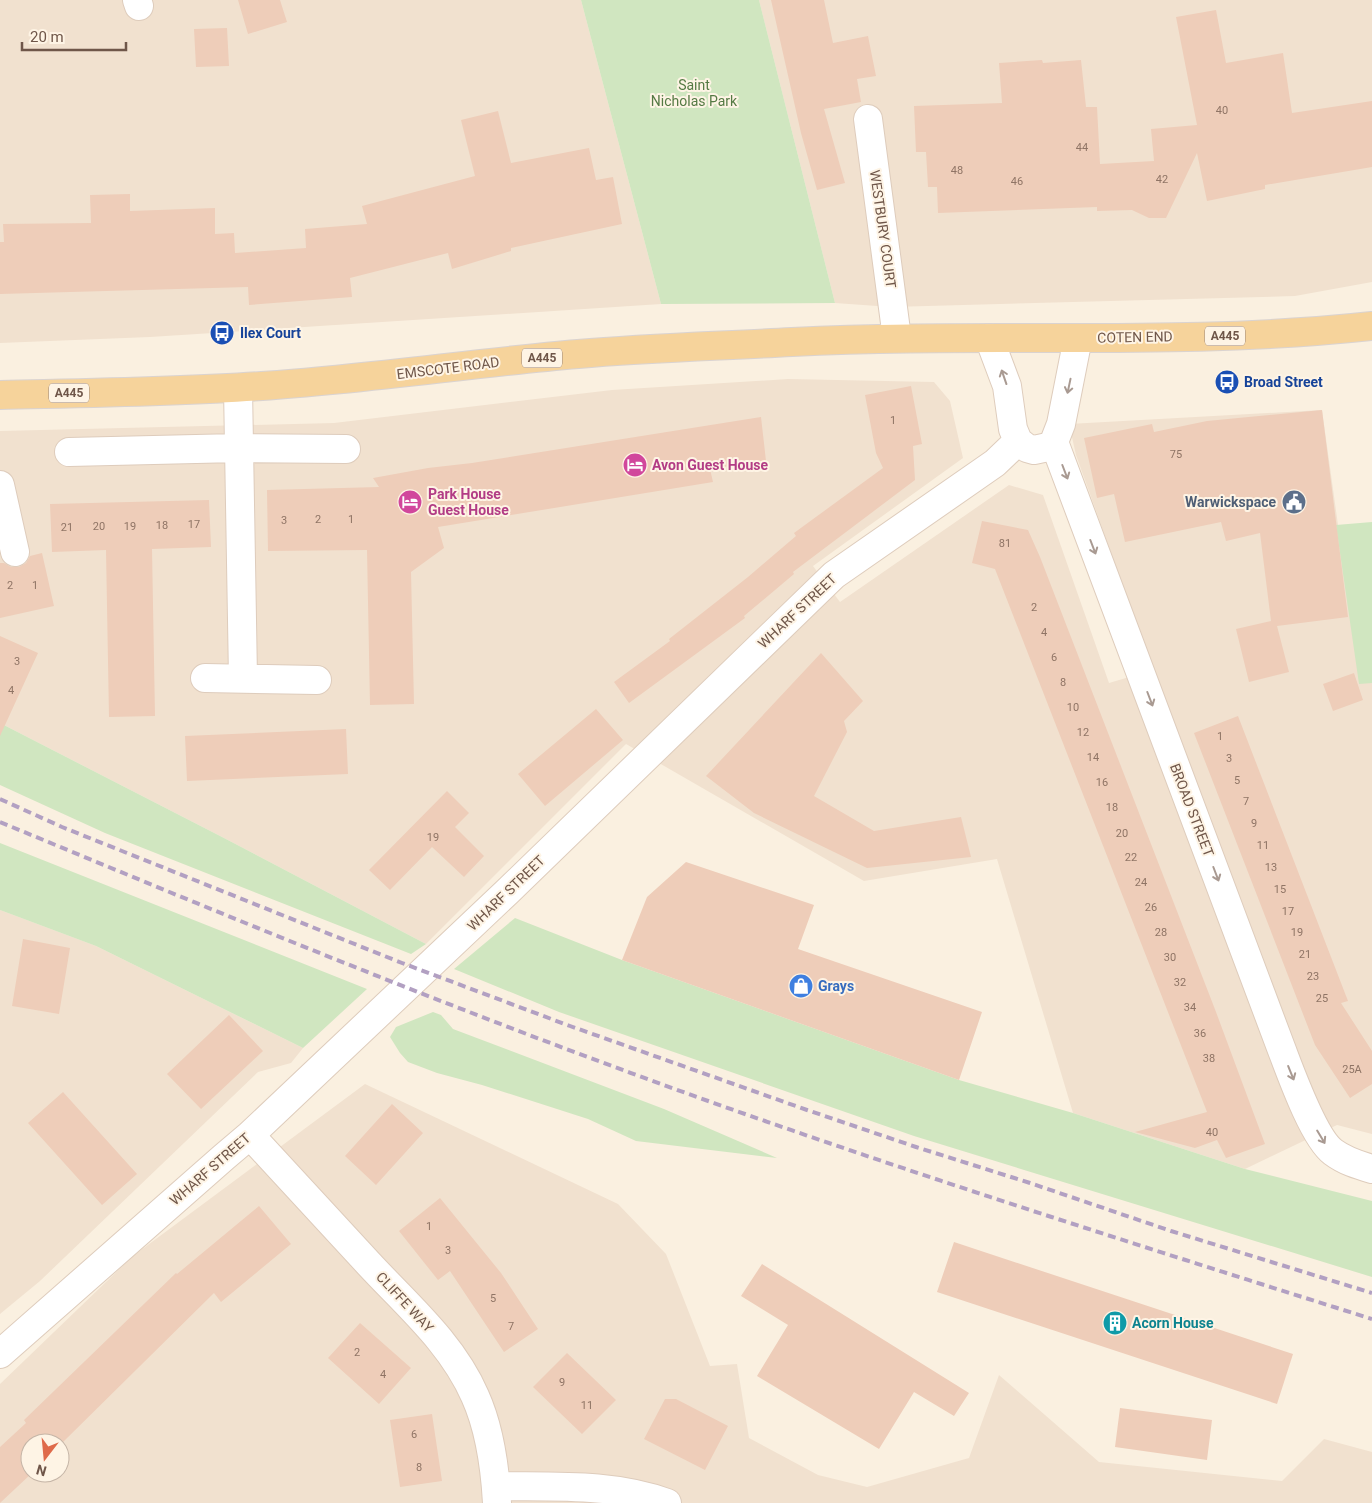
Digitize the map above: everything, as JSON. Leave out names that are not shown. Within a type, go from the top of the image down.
[{"type":"main road","name":"COTEN END","points":[[897,338],[1226,336],[1316,332],[1372,326]]},
{"type":"main road","name":"EMSCOTE ROAD","points":[[0,395],[238,388],[340,380],[580,354],[897,338]]},
{"type":"street","name":"WESTBURY COURT","points":[[868,119],[897,338]]},
{"type":"street","points":[[989,338],[1007,386],[1013,429],[1018,441],[1027,448],[1034,450],[1048,447],[1054,442],[1061,424],[1078,338]]},
{"type":"street","points":[[238,388],[243,678]]},
{"type":"street","name":"WHARF STREET","points":[[0,1354],[250,1135],[507,892],[834,575],[995,463],[1018,441]]},
{"type":"street","name":"BROAD STREET","points":[[1054,442],[1290,1070],[1322,1141],[1333,1152],[1362,1166]]},
{"type":"street","points":[[68,452],[238,448],[346,449]]},
{"type":"street","points":[[2,502],[15,552]]},
{"type":"street","points":[[205,678],[317,680]]},
{"type":"street","name":"CLIFFE WAY","points":[[250,1135],[447,1348],[462,1369],[476,1396],[492,1448],[497,1495]]},
{"type":"street","points":[[497,1495],[620,1490],[644,1495],[667,1503]]},
{"type":"shaded area","points":[[0,0],[581,0],[661,304],[150,337],[0,343]]},
{"type":"shaded area","points":[[759,0],[1372,0],[1372,282],[1295,296],[891,307],[835,303]]},
{"type":"shaded area","points":[[788,379],[934,382],[950,401],[963,458],[813,566],[840,602],[1009,485],[1043,495],[1109,683],[1153,670],[1076,455],[1069,424],[1322,410],[1360,683],[1372,683],[1372,1134],[1337,1125],[1245,1169],[1073,1113],[997,859],[864,881],[626,744],[426,944],[0,723],[0,431],[334,423],[612,390]]},
{"type":"shaded area","points":[[0,910],[96,946],[303,1048],[291,1063],[258,1072],[40,1281],[0,1314]]},
{"type":"shaded area","points":[[365,1084],[618,1204],[666,1254],[710,1366],[737,1364],[749,1438],[818,1475],[867,1487],[969,1458],[999,1375],[1099,1462],[1282,1481],[1324,1439],[1372,1452],[1372,1503],[0,1503],[0,1384],[133,1256]]},
{"type":"green space","name":"Saint Nicholas Park","points":[[581,0],[759,0],[835,303],[661,304]]},
{"type":"green space","points":[[1372,522],[1372,683],[1359,684],[1336,525]]},
{"type":"green space","points":[[0,723],[426,944],[411,954],[105,833],[0,785]]},
{"type":"green space","points":[[0,843],[367,989],[303,1048],[96,946],[0,910]]},
{"type":"green space","points":[[515,918],[622,960],[959,1080],[1073,1113],[1245,1169],[1372,1201],[1372,1277],[914,1136],[559,1012],[454,969]]},
{"type":"green space","points":[[433,1012],[441,1015],[453,1029],[664,1109],[777,1158],[636,1141],[588,1119],[482,1085],[437,1073],[408,1062],[390,1037],[396,1027]]},
{"type":"building","points":[[238,0],[280,0],[287,22],[248,34]]},
{"type":"building","points":[[771,0],[824,0],[833,43],[868,36],[876,76],[857,79],[861,102],[824,109],[845,183],[817,190],[801,133]]},
{"type":"building","points":[[1216,10],[1226,63],[1283,53],[1292,113],[1372,101],[1372,167],[1265,185],[1265,189],[1207,201],[1197,153],[1166,218],[1149,218],[1132,210],[1097,211],[1097,207],[938,213],[937,187],[928,187],[926,152],[916,152],[914,106],[1002,103],[999,63],[1042,60],[1043,63],[1081,60],[1086,107],[1097,107],[1100,164],[1154,161],[1151,129],[1197,125],[1176,17]]},
{"type":"building","points":[[227,28],[229,66],[196,67],[194,29]]},
{"type":"building","points":[[498,111],[511,163],[589,148],[596,180],[613,177],[622,224],[511,248],[511,251],[452,269],[448,253],[350,278],[352,297],[249,305],[248,287],[0,294],[0,242],[4,242],[3,224],[91,223],[90,195],[130,194],[130,211],[215,208],[215,234],[234,233],[235,253],[306,248],[305,229],[367,224],[362,206],[475,176],[461,120]]},
{"type":"building","points":[[911,386],[922,444],[913,446],[915,480],[793,572],[794,574],[744,616],[745,618],[629,703],[614,682],[670,641],[669,639],[748,577],[796,536],[794,533],[883,468],[876,453],[865,395]]},
{"type":"building","points":[[1322,410],[1348,617],[1277,626],[1289,672],[1249,682],[1236,629],[1271,621],[1260,533],[1226,541],[1221,522],[1125,542],[1114,494],[1097,498],[1084,438],[1152,424],[1154,432],[1207,421]]},
{"type":"building","points":[[761,417],[766,461],[710,469],[713,482],[438,527],[444,548],[411,572],[414,704],[370,705],[367,550],[268,551],[267,490],[379,487],[373,478]]},
{"type":"building","points":[[209,500],[211,547],[152,549],[155,716],[109,717],[106,550],[52,552],[50,504]]},
{"type":"building","points":[[982,521],[1028,530],[1216,1012],[1265,1144],[1226,1158],[1217,1140],[1195,1148],[1135,1132],[1207,1112],[995,569],[972,563]]},
{"type":"building","points":[[42,553],[54,606],[0,618],[0,563],[11,567],[19,567],[26,563],[30,556]]},
{"type":"building","points":[[0,636],[38,653],[0,736]]},
{"type":"building","points":[[821,653],[863,701],[844,721],[847,732],[814,796],[874,831],[961,817],[971,857],[867,868],[754,813],[706,776]]},
{"type":"building","points":[[1354,673],[1363,700],[1333,711],[1323,684]]},
{"type":"building","points":[[596,709],[623,740],[545,806],[518,774]]},
{"type":"building","points":[[1238,716],[1348,1001],[1341,1003],[1372,1051],[1372,1084],[1350,1098],[1315,1045],[1194,733]]},
{"type":"building","points":[[346,729],[348,774],[187,781],[185,736]]},
{"type":"building","points":[[447,791],[469,813],[455,827],[484,856],[464,877],[432,847],[390,890],[369,870]]},
{"type":"building","name":"Grays","points":[[686,862],[814,905],[798,949],[982,1012],[959,1080],[622,960],[647,897]]},
{"type":"building","points":[[23,939],[70,948],[59,1014],[12,1006]]},
{"type":"building","points":[[229,1015],[263,1051],[201,1109],[167,1074]]},
{"type":"building","points":[[63,1092],[137,1174],[102,1205],[28,1123]]},
{"type":"building","points":[[392,1104],[423,1133],[376,1185],[345,1156]]},
{"type":"building","points":[[440,1198],[501,1273],[538,1329],[504,1352],[450,1271],[438,1280],[399,1231]]},
{"type":"building","points":[[259,1206],[291,1244],[221,1302],[214,1293],[70,1435],[70,1433],[20,1433],[21,1483],[0,1503],[0,1447],[26,1423],[24,1420],[177,1274]]},
{"type":"building","name":"Acorn House","points":[[954,1242],[1293,1354],[1277,1404],[937,1292]]},
{"type":"building","points":[[762,1264],[969,1393],[954,1416],[914,1392],[879,1449],[757,1376],[788,1325],[741,1296]]},
{"type":"building","points":[[360,1323],[411,1368],[379,1404],[328,1358]]},
{"type":"building","points":[[567,1353],[616,1400],[582,1434],[533,1387]]},
{"type":"building","points":[[665,1399],[676,1399],[728,1426],[705,1470],[644,1439]]},
{"type":"building","points":[[1120,1408],[1212,1420],[1207,1460],[1115,1447]]},
{"type":"building","points":[[432,1414],[442,1481],[400,1487],[390,1420]]},
{"type":"railway","points":[[0,799],[62,827],[402,963],[570,1026],[916,1147],[1171,1231],[1372,1293]]},
{"type":"railway","points":[[0,822],[380,977],[668,1087],[992,1198],[1372,1319]]},
{"type":"place","name":"Ilex Court","points":[[222,333]]},
{"type":"place","name":"Broad Street","points":[[1227,382]]},
{"type":"place","name":"Avon Guest House","points":[[635,465]]},
{"type":"place","name":"Park House Guest House","points":[[410,502]]},
{"type":"place","name":"Warwickspace","points":[[1294,502]]},
{"type":"place","name":"Grays","points":[[801,986]]},
{"type":"place","name":"Acorn House","points":[[1115,1323]]}]
